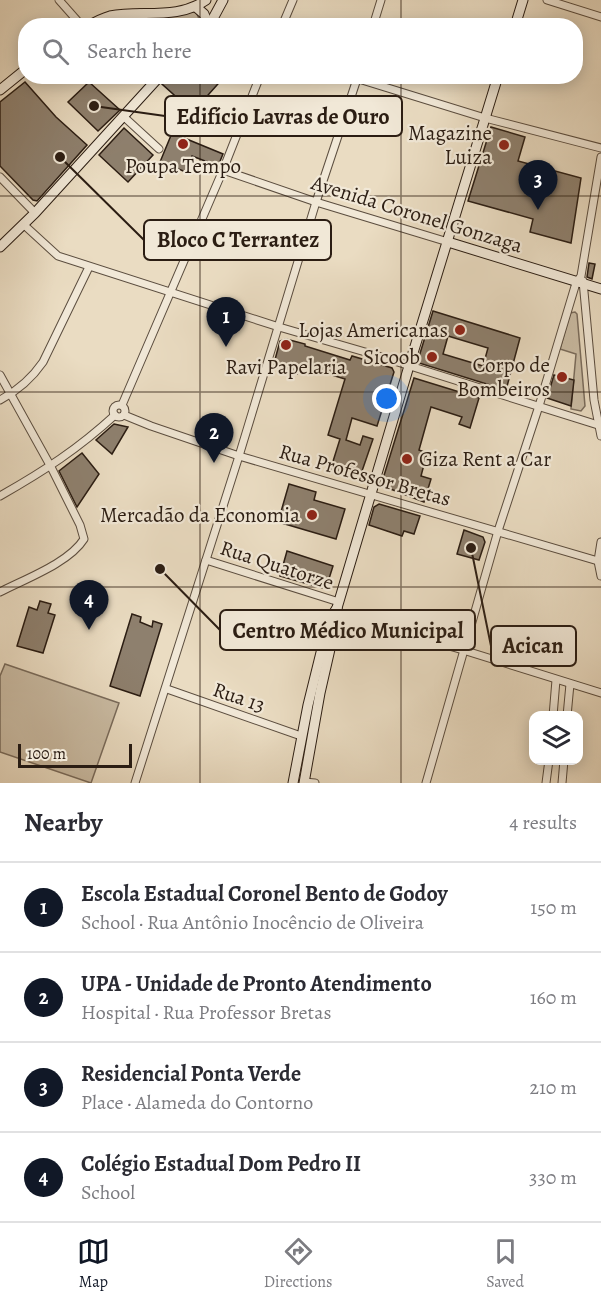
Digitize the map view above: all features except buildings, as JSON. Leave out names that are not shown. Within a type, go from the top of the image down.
[{"type":"main road","points":[[107,18],[177,12],[196,7],[206,0]]},
{"type":"main road","points":[[213,18],[223,0]]},
{"type":"main road","points":[[517,18],[523,0]]},
{"type":"main road","points":[[196,7],[206,18]]},
{"type":"main road","points":[[140,14],[142,18]]},
{"type":"main road","points":[[0,90],[18,75]]},
{"type":"main road","points":[[0,247],[35,213],[153,84]]},
{"type":"main road","points":[[293,783],[301,736],[370,494],[495,84]]},
{"type":"main road","name":"Avenida Coronel Gonzaga","points":[[448,242],[601,289]]},
{"type":"main road","points":[[304,782],[337,609]]},
{"type":"street","points":[[59,0],[75,18]]},
{"type":"street","points":[[285,18],[293,0]]},
{"type":"street","points":[[375,18],[381,0]]},
{"type":"street","points":[[547,0],[601,16]]},
{"type":"street","points":[[115,415],[114,408],[122,405],[223,170],[257,84]]},
{"type":"street","points":[[135,783],[167,688],[316,202],[356,84]]},
{"type":"street","points":[[377,84],[484,118],[601,148]]},
{"type":"street","points":[[123,116],[159,149]]},
{"type":"street","points":[[426,783],[498,531],[581,281],[601,157]]},
{"type":"street","name":"Avenida Coronel Gonzaga","points":[[223,170],[316,202],[448,242]]},
{"type":"street","points":[[0,177],[35,213]]},
{"type":"street","points":[[23,224],[58,256],[89,267],[598,425]]},
{"type":"street","points":[[0,400],[11,394],[34,374],[43,362],[89,267]]},
{"type":"street","points":[[581,281],[601,436]]},
{"type":"street","points":[[0,375],[51,467],[80,525],[84,538],[78,547],[66,557],[0,592]]},
{"type":"street","points":[[115,415],[120,417],[124,415],[125,409],[122,405]]},
{"type":"street","points":[[0,496],[51,467],[85,442],[115,415]]},
{"type":"street","name":"Rua Professor Bretas","points":[[124,415],[239,456],[598,561]]},
{"type":"street","points":[[601,542],[598,561],[601,576]]},
{"type":"street","name":"Rua Quatorze","points":[[206,560],[337,609],[601,693]]},
{"type":"street","points":[[553,711],[556,680]]},
{"type":"street","points":[[567,711],[570,684]]},
{"type":"street","name":"Rua 13","points":[[167,688],[301,736]]},
{"type":"street","points":[[546,783],[548,765]]},
{"type":"street","points":[[562,783],[564,765]]},
{"type":"street","points":[[304,782],[315,783]]},
{"type":"shaded area","points":[[196,12],[199,18],[154,18]]},
{"type":"shaded area","points":[[575,312],[585,406],[581,411],[571,409],[576,354],[560,349],[570,313]]},
{"type":"shaded area","points":[[5,664],[119,703],[91,783],[0,752],[0,676]]},
{"type":"place","name":"Edifício Lavras de Ouro","points":[[94,106]]},
{"type":"place","name":"Poupa Tempo","points":[[183,144]]},
{"type":"place","name":"Magazine Luiza","points":[[504,145]]},
{"type":"place","name":"Bloco C Terrantez","points":[[60,157]]},
{"type":"place","name":"Residencial Ponta Verde","points":[[538,210]]},
{"type":"place","name":"Lojas Americanas","points":[[460,330]]},
{"type":"place","name":"Ravi Papelaria","points":[[286,345]]},
{"type":"place","name":"Escola Estadual Coronel Bento de Godoy","points":[[226,347]]},
{"type":"place","name":"Sicoob","points":[[432,357]]},
{"type":"place","name":"Corpo de Bombeiros","points":[[562,377]]},
{"type":"place","name":"Giza Rent a Car","points":[[407,459]]},
{"type":"place","name":"UPA - Unidade de Pronto Atendimento","points":[[214,463]]},
{"type":"place","name":"Mercadão da Economia","points":[[312,515]]},
{"type":"place","name":"Acican","points":[[471,548]]},
{"type":"place","name":"Centro Médico Municipal","points":[[160,569]]},
{"type":"place","name":"Colégio Estadual Dom Pedro II","points":[[89,630]]}]
